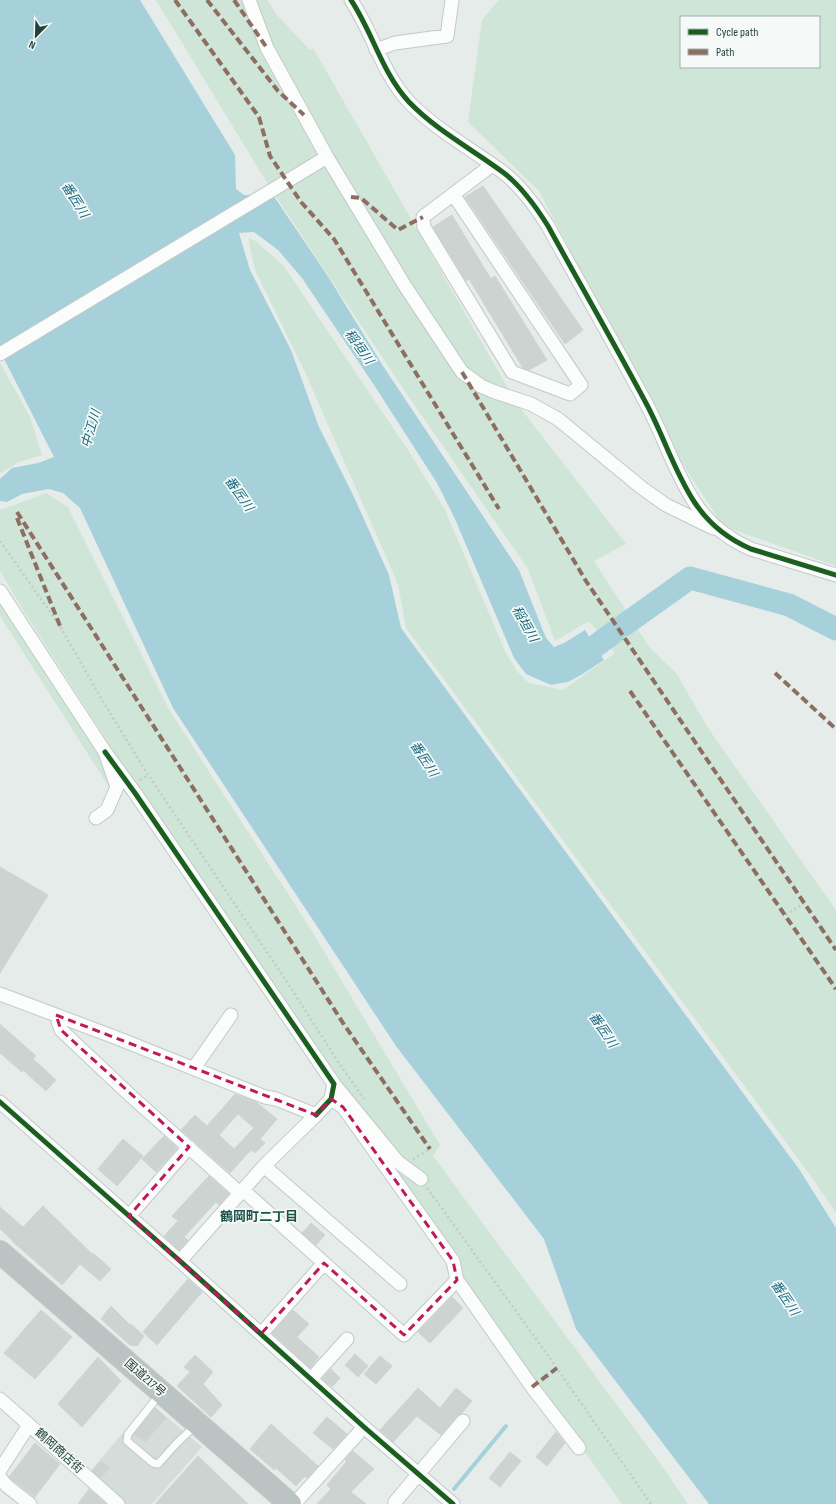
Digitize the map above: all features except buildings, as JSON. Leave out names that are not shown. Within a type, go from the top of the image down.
[{"type":"highway","name":"国道217号","points":[[0,1252],[290,1504]]},
{"type":"street","points":[[248,0],[267,48],[324,159],[462,372],[481,386],[531,404],[558,419],[642,488],[666,505],[722,532],[739,544],[751,549],[836,575]]},
{"type":"street","points":[[351,0],[365,22],[376,50],[408,101],[422,115],[504,174],[536,208],[548,226],[647,406],[684,485],[696,504],[722,532]]},
{"type":"street","points":[[376,50],[395,43],[448,36],[452,0]]},
{"type":"street","points":[[0,354],[324,159]]},
{"type":"street","points":[[453,194],[581,385],[570,394],[512,372],[424,227],[423,216],[492,165]]},
{"type":"street","points":[[0,591],[105,752],[135,793],[334,1084],[398,1162],[421,1179]]},
{"type":"street","points":[[96,818],[107,810],[117,786],[105,752]]},
{"type":"street","points":[[0,994],[194,1068],[265,1097],[276,1099],[316,1115]]},
{"type":"street","points":[[56,1015],[60,1030],[189,1147],[324,1263],[404,1336],[457,1280]]},
{"type":"street","points":[[194,1068],[231,1015]]},
{"type":"street","points":[[180,1261],[264,1166],[332,1099],[334,1084]]},
{"type":"street","points":[[332,1099],[343,1107],[453,1261],[457,1280],[532,1387],[579,1448]]},
{"type":"street","points":[[0,1102],[180,1261],[364,1427],[453,1504]]},
{"type":"street","points":[[129,1216],[189,1147]]},
{"type":"street","points":[[264,1166],[400,1284]]},
{"type":"street","points":[[261,1334],[324,1263]]},
{"type":"street","points":[[311,1379],[347,1340]]},
{"type":"street","name":"鶴岡商店街","points":[[0,1399],[118,1504]]},
{"type":"street","points":[[395,1502],[464,1421]]},
{"type":"street","points":[[0,1470],[29,1425]]},
{"type":"street","points":[[294,1504],[364,1427]]},
{"type":"street","points":[[0,1478],[7,1486],[30,1504]]},
{"type":"lane","points":[[162,1392],[128,1434],[127,1441],[153,1463],[158,1464],[197,1424]]},
{"type":"path","points":[[0,541],[60,626],[101,698],[145,770],[289,985],[337,1060],[368,1104]]},
{"type":"path","points":[[786,915],[804,902]]},
{"type":"path","points":[[430,1149],[409,1162],[552,1361],[651,1504]]},
{"type":"highlighted area","points":[[56,1015],[316,1115],[331,1099],[343,1107],[453,1261],[457,1280],[404,1335],[324,1263],[261,1334],[129,1216],[189,1147],[61,1030]]},
{"type":"shaded area","points":[[149,1402],[202,1447],[152,1504],[125,1504],[89,1473]]},
{"type":"green space","points":[[156,0],[267,0],[277,15],[310,50],[313,48],[517,404],[626,544],[594,561],[650,648],[676,673],[708,728],[836,910],[836,1213],[811,1176],[406,628],[398,584],[304,370],[255,270],[248,238],[254,240],[283,265],[410,453],[445,510],[505,651],[517,671],[529,683],[563,690],[615,653],[589,621],[555,641],[528,569],[402,387],[267,183]]},
{"type":"green space","points":[[499,0],[836,0],[836,566],[723,526],[676,454],[539,191],[468,122],[482,20]]},
{"type":"green space","points":[[0,363],[30,417],[42,455],[19,462],[0,473]]},
{"type":"green space","points":[[46,493],[68,507],[170,711],[310,928],[440,1145],[433,1156],[662,1466],[688,1504],[622,1504],[465,1283],[138,789],[25,613],[0,571],[0,510]]},
{"type":"green space","points":[[0,598],[98,753],[114,785],[111,790],[0,616]]},
{"type":"water","points":[[0,0],[140,0],[235,155],[236,189],[244,195],[273,195],[329,278],[383,366],[519,570],[546,638],[554,647],[564,643],[585,630],[604,660],[568,682],[551,685],[526,674],[514,658],[455,519],[437,483],[374,385],[302,278],[278,250],[254,232],[239,233],[250,270],[291,350],[319,427],[354,497],[389,575],[401,628],[799,1169],[836,1228],[836,1504],[709,1504],[576,1329],[544,1239],[396,1046],[173,708],[80,508],[63,493],[49,489],[22,494],[7,502],[0,501],[0,479],[12,468],[38,463],[54,457],[0,351]]},
{"type":"waterway","name":"稲垣川","points":[[624,625],[690,578],[789,605],[836,629]]},
{"type":"waterway","name":"稲垣川","points":[[568,656],[582,656],[613,633]]},
{"type":"waterway","points":[[454,1489],[506,1426]]},
{"type":"marked path","points":[[175,0],[259,117],[270,156],[301,202],[334,239],[499,509]]},
{"type":"marked path","points":[[207,0],[278,91],[304,115]]},
{"type":"marked path","points":[[234,0],[267,48]]},
{"type":"marked path","points":[[351,197],[361,198],[398,230],[423,217]]},
{"type":"marked path","points":[[462,372],[586,581],[836,950]]},
{"type":"marked path","points":[[17,512],[343,1023],[430,1149]]},
{"type":"marked path","points":[[17,518],[60,626]]},
{"type":"marked path","points":[[775,673],[836,729]]},
{"type":"marked path","points":[[630,691],[836,989]]},
{"type":"marked path","points":[[532,1387],[557,1368]]},
{"type":"cycle path","points":[[351,0],[366,26],[385,66],[400,91],[409,102],[443,131],[504,173],[523,191],[539,212],[623,360],[647,405],[688,491],[700,511],[727,536],[751,549],[836,575]]},
{"type":"cycle path","points":[[105,752],[135,793],[334,1084],[331,1099],[316,1115]]},
{"type":"cycle path","points":[[0,1102],[180,1261],[364,1427],[453,1504]]},
{"type":"district","name":"鶴岡町二丁目","points":[[259,1217]]},
{"type":"water label","name":"番匠川","points":[[75,200]]},
{"type":"water label","name":"中江川","points":[[91,429]]},
{"type":"water label","name":"番匠川","points":[[239,494]]},
{"type":"water label","name":"番匠川","points":[[424,759]]},
{"type":"water label","name":"番匠川","points":[[603,1030]]},
{"type":"water label","name":"番匠川","points":[[785,1298]]}]
